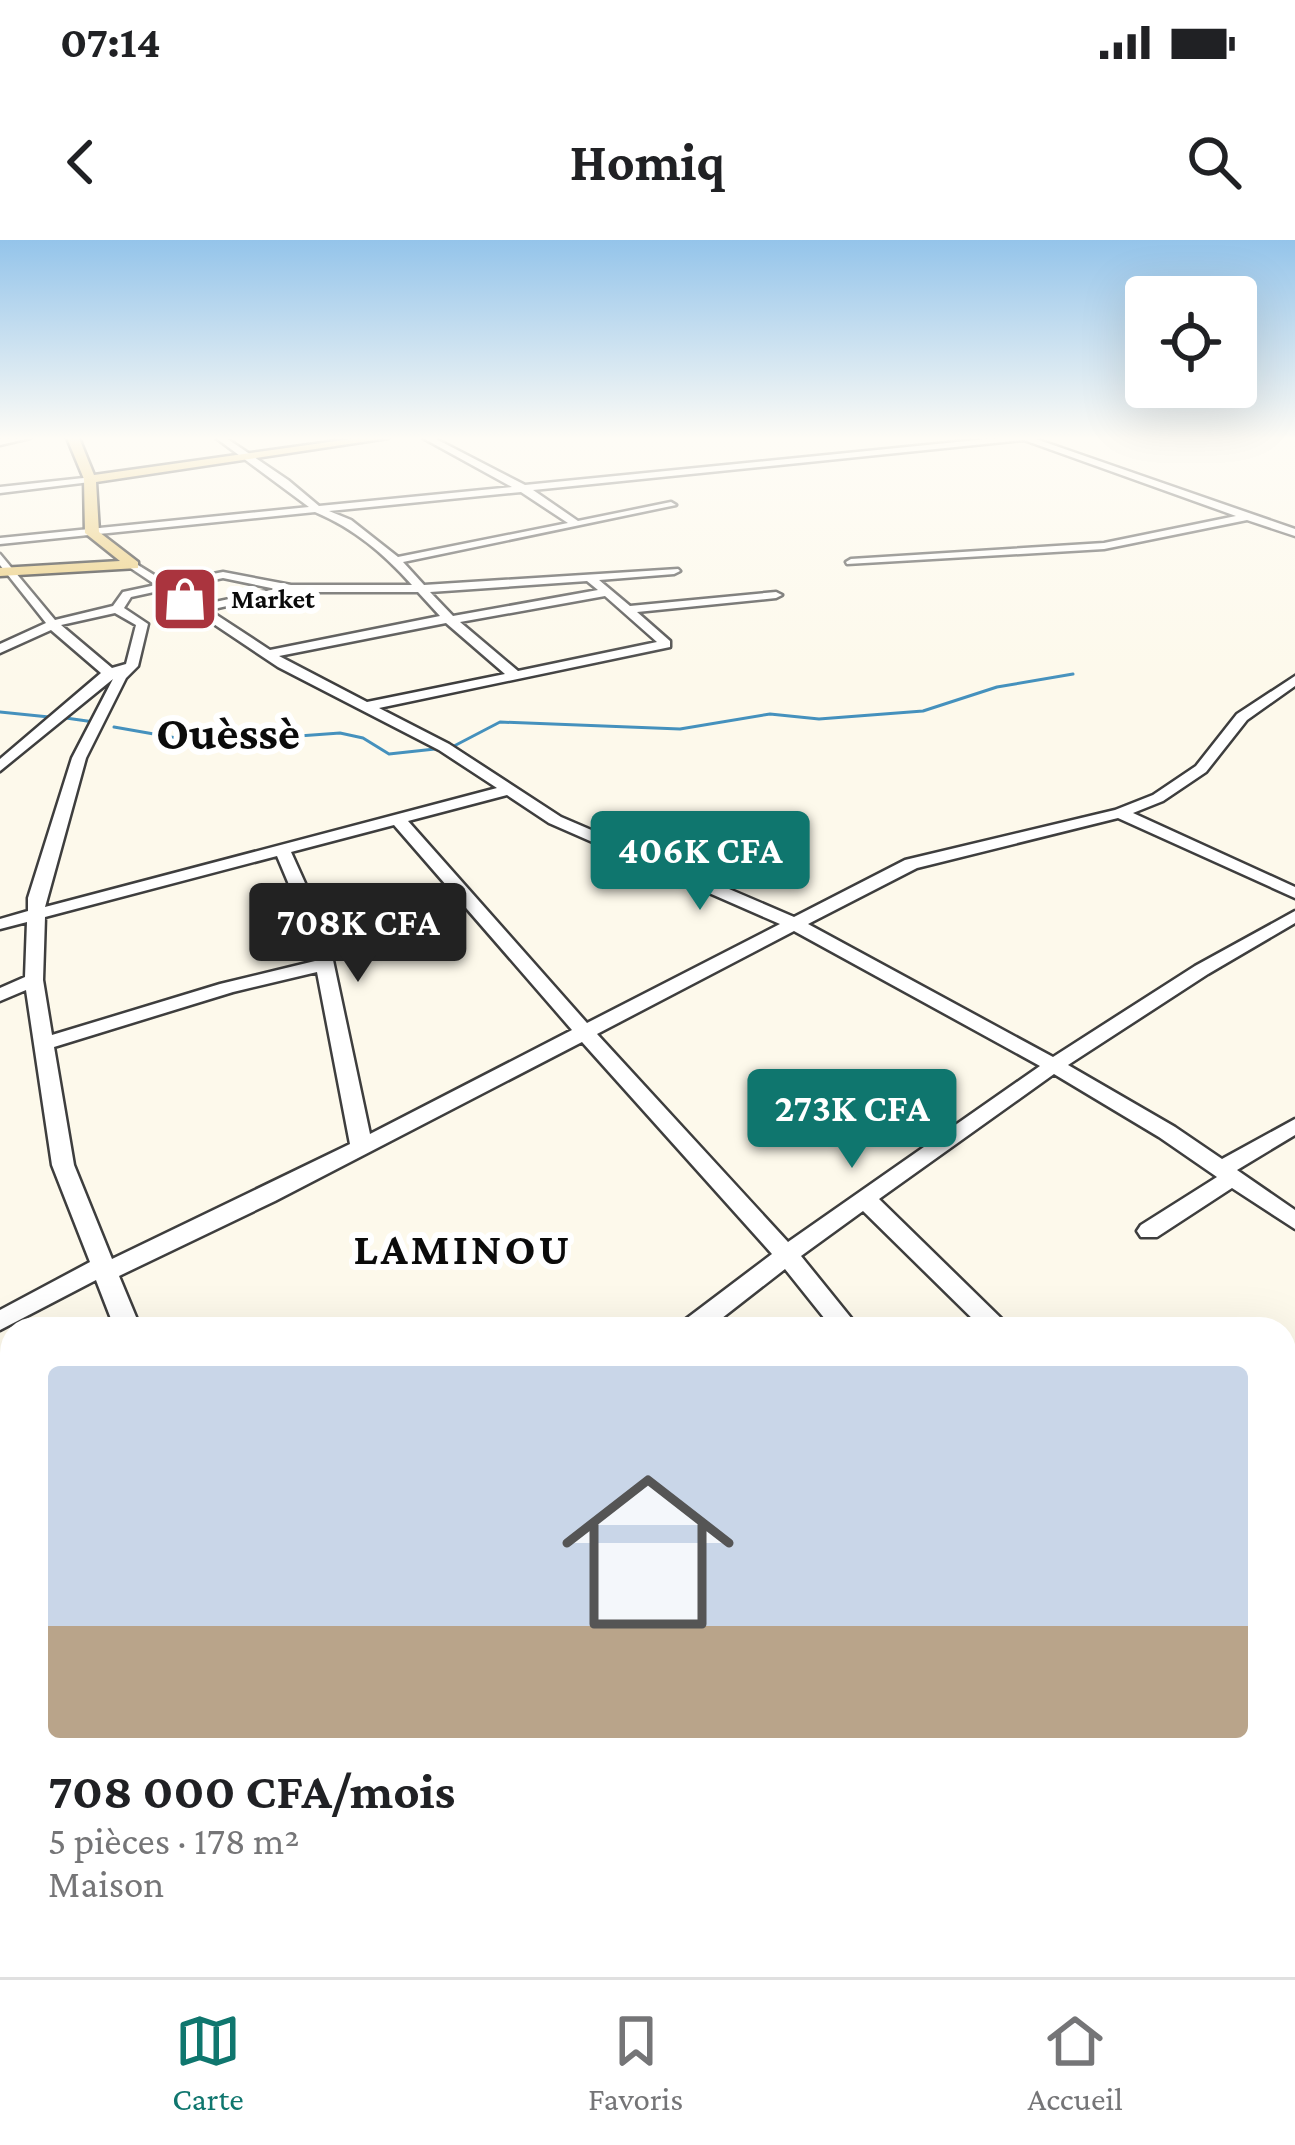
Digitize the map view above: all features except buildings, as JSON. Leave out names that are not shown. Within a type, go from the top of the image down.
[{"type":"main road","points":[[92,519],[92,532],[133,566]]},
{"type":"main road","points":[[4,567],[133,566]]},
{"type":"street","points":[[0,541],[225,519]]},
{"type":"street","points":[[336,519],[397,560],[449,619],[517,677]]},
{"type":"street","points":[[570,519],[574,522]]},
{"type":"street","points":[[397,560],[591,519]]},
{"type":"street","points":[[851,562],[1104,546],[1235,519]]},
{"type":"street","points":[[1258,519],[1295,533]]},
{"type":"street","points":[[133,566],[269,654],[444,747],[579,831],[792,923],[1053,1065],[1228,1173],[1295,1221]]},
{"type":"street","points":[[4,567],[95,666],[120,672]]},
{"type":"street","points":[[0,649],[56,623],[117,609],[125,595],[231,575],[291,588],[420,589],[674,571]]},
{"type":"street","points":[[368,706],[666,644],[592,579]]},
{"type":"street","points":[[197,608],[291,588]]},
{"type":"street","points":[[269,654],[609,592]]},
{"type":"street","points":[[631,609],[776,595]]},
{"type":"street","points":[[117,609],[142,624],[80,758],[36,914],[34,980],[63,1165],[123,1317]]},
{"type":"street","points":[[0,766],[120,672]]},
{"type":"street","points":[[8,1317],[362,1145],[924,859],[1120,813],[1191,778],[1233,724],[1295,680]]},
{"type":"street","points":[[0,923],[508,790]]},
{"type":"street","points":[[1120,813],[1295,893]]},
{"type":"street","points":[[396,817],[837,1317]]},
{"type":"street","points":[[282,849],[308,902],[326,964],[362,1145]]},
{"type":"street","points":[[707,1317],[785,1253],[1053,1065],[1295,916]]},
{"type":"street","points":[[42,1044],[227,988],[326,964]]},
{"type":"street","points":[[0,994],[34,980]]},
{"type":"street","points":[[1149,1231],[1295,1126]]},
{"type":"street","points":[[864,1198],[987,1317]]},
{"type":"waterway","points":[[454,746],[500,722],[680,729],[770,714],[819,719],[923,711],[997,687],[1073,674]]},
{"type":"waterway","points":[[0,712],[49,717]]},
{"type":"waterway","points":[[66,718],[94,722]]},
{"type":"waterway","points":[[114,727],[205,743],[340,733],[363,738],[389,754],[435,749]]},
{"type":"place","name":"Market","points":[[185,599]]},
{"type":"district","name":"Ouèssè","points":[[228,732]]},
{"type":"district","name":"LAMINOU","points":[[463,1248]]}]
